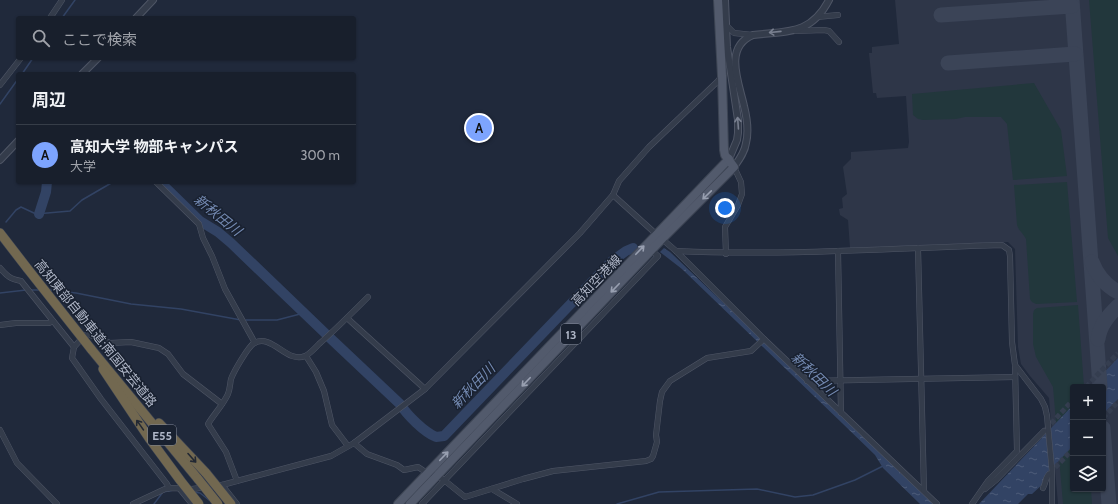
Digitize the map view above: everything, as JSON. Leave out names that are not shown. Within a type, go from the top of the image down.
[{"type":"highway","name":"高知東部自動車道;南国安芸道路","points":[[0,233],[91,349],[218,504]]},
{"type":"highway","points":[[91,349],[109,380],[179,484],[199,504]]},
{"type":"highway","points":[[126,390],[206,473],[231,504]]},
{"type":"main road","points":[[718,0],[724,150],[734,168]]},
{"type":"main road","name":"高知空港線","points":[[398,504],[659,236],[729,160]]},
{"type":"main road","name":"高知空港線","points":[[410,504],[651,250],[659,236],[734,168]]},
{"type":"street","points":[[51,16],[62,0]]},
{"type":"street","points":[[138,16],[153,0]]},
{"type":"street","points":[[725,0],[727,47],[738,120],[737,140],[729,160]]},
{"type":"street","points":[[792,31],[808,25],[817,18],[829,0]]},
{"type":"street","points":[[817,18],[838,15]]},
{"type":"street","points":[[726,25],[734,32],[753,35]]},
{"type":"street","points":[[726,254],[725,227],[742,194],[741,182],[734,168],[744,151],[747,135],[747,119],[737,78],[735,56],[739,46],[748,36],[792,31],[829,31],[839,42]]},
{"type":"street","points":[[0,84],[19,60]]},
{"type":"street","points":[[84,72],[96,60]]},
{"type":"street","points":[[133,504],[162,490],[179,484],[192,489],[222,485],[331,456],[354,443],[402,407],[424,388],[580,233],[613,195],[619,181],[649,148],[722,76]]},
{"type":"street","points":[[0,160],[16,143]]},
{"type":"street","points":[[158,184],[199,224],[203,238],[221,276],[225,289],[255,343]]},
{"type":"street","points":[[613,195],[676,252],[764,340],[937,504]]},
{"type":"street","points":[[676,252],[726,254],[1002,245],[1009,250],[1017,451],[988,481],[983,491]]},
{"type":"street","points":[[918,248],[924,491]]},
{"type":"street","points":[[422,504],[658,256],[651,250]]},
{"type":"street","points":[[838,251],[841,413]]},
{"type":"street","points":[[0,268],[7,276],[21,281],[74,347]]},
{"type":"street","points":[[237,481],[226,452],[208,424],[229,393],[231,379],[247,350],[255,343],[261,341],[268,342],[289,355],[306,356],[368,297]]},
{"type":"street","points":[[347,318],[424,388]]},
{"type":"street","points":[[0,325],[16,323],[49,324],[53,321]]},
{"type":"street","points":[[168,488],[167,484],[101,399],[72,358],[74,347],[85,335],[88,334],[110,343],[131,342],[159,348],[168,354],[182,374],[222,404]]},
{"type":"street","points":[[354,443],[367,454],[397,465],[404,470],[418,467],[427,473],[444,480],[465,497],[553,471],[638,462],[651,459],[657,442],[658,417],[662,392],[670,381],[708,358],[751,351],[764,340]]},
{"type":"street","points":[[306,356],[316,372],[323,389],[332,425],[348,446]]},
{"type":"street","points":[[1014,365],[1041,399],[1045,407],[1050,456],[1052,504]]},
{"type":"street","points":[[808,381],[1015,377]]},
{"type":"street","points":[[0,430],[17,463],[57,504]]},
{"type":"street","points":[[972,504],[983,491],[996,480],[1044,431]]},
{"type":"street","points":[[1043,488],[1046,477],[1049,474]]},
{"type":"street","points":[[179,484],[192,504]]},
{"type":"street","points":[[222,485],[237,504]]},
{"type":"street","points":[[492,489],[517,504]]},
{"type":"shaded area","points":[[895,0],[1118,0],[1118,504],[1058,504],[1049,398],[1021,364],[1018,347],[1015,249],[1008,242],[850,248],[848,220],[840,215],[839,209],[843,208],[842,198],[847,194],[843,167],[851,159],[851,152],[908,148],[909,142],[906,96],[877,98],[876,93],[873,93],[869,53],[872,53],[872,47],[899,44]]},
{"type":"green space","points":[[1089,0],[1118,0],[1118,256],[1108,238]]},
{"type":"green space","points":[[1034,83],[1061,130],[1067,176],[1013,180],[1007,124],[1001,117],[965,117],[956,119],[923,120],[918,119],[913,115],[912,94]]},
{"type":"green space","points":[[1067,182],[1077,302],[1036,304],[1030,299],[1026,239],[1017,225],[1014,185]]},
{"type":"green space","points":[[1078,305],[1084,384],[1070,384],[1070,492],[1091,492],[1092,504],[1063,504],[1053,387],[1036,357],[1033,344],[1033,314],[1034,310],[1037,308]]},
{"type":"water","points":[[664,248],[670,252],[935,504],[920,504],[883,468],[875,455],[842,423],[682,269],[660,252]]},
{"type":"water","points":[[1118,358],[1118,399],[1106,411],[1106,384],[1093,384]]},
{"type":"water","points":[[1070,408],[1070,449],[1046,474],[1044,483],[1032,494],[1028,494],[1018,504],[979,504]]},
{"type":"waterway","points":[[63,16],[75,0]]},
{"type":"waterway","points":[[23,72],[32,60]]},
{"type":"waterway","points":[[0,104],[16,82]]},
{"type":"waterway","name":"新秋田川","points":[[39,214],[46,192],[47,184]]},
{"type":"waterway","points":[[6,222],[16,210],[21,207],[36,214],[70,211],[82,200],[110,184]]},
{"type":"waterway","name":"新秋田川","points":[[162,184],[200,221],[218,232],[231,243],[327,335]]},
{"type":"waterway","name":"新秋田川","points":[[329,337],[400,404],[411,418],[421,427],[436,437],[444,436],[612,261],[633,248]]},
{"type":"waterway","points":[[0,293],[26,290]]},
{"type":"waterway","points":[[30,290],[40,290]]},
{"type":"waterway","points":[[50,290],[76,293],[131,304],[181,309],[241,320]]},
{"type":"waterway","points":[[246,320],[277,320],[304,313]]},
{"type":"waterway","points":[[617,504],[659,492],[757,489],[795,497],[813,495],[855,480],[883,466]]},
{"type":"waterway","points":[[154,504],[163,492],[174,490]]},
{"type":"waterway","points":[[194,492],[200,493],[209,500]]},
{"type":"taxiway","points":[[1072,0],[1100,384]]},
{"type":"taxiway","points":[[941,15],[1072,6]]},
{"type":"taxiway","points":[[948,63],[1075,54]]},
{"type":"taxiway","points":[[1092,262],[1102,279],[1118,292]]},
{"type":"taxiway","points":[[1098,339],[1105,321],[1118,306]]},
{"type":"taxiway","points":[[1105,456],[1109,504]]},
{"type":"tunnel","points":[[1089,384],[1118,353]]},
{"type":"tunnel","points":[[1106,415],[1118,402]]},
{"type":"tunnel","points":[[1046,429],[1070,403]]},
{"type":"tunnel","points":[[1050,473],[1070,452]]},
{"type":"place","name":"高知大学 物部キャンパス","points":[[479,128]]}]
